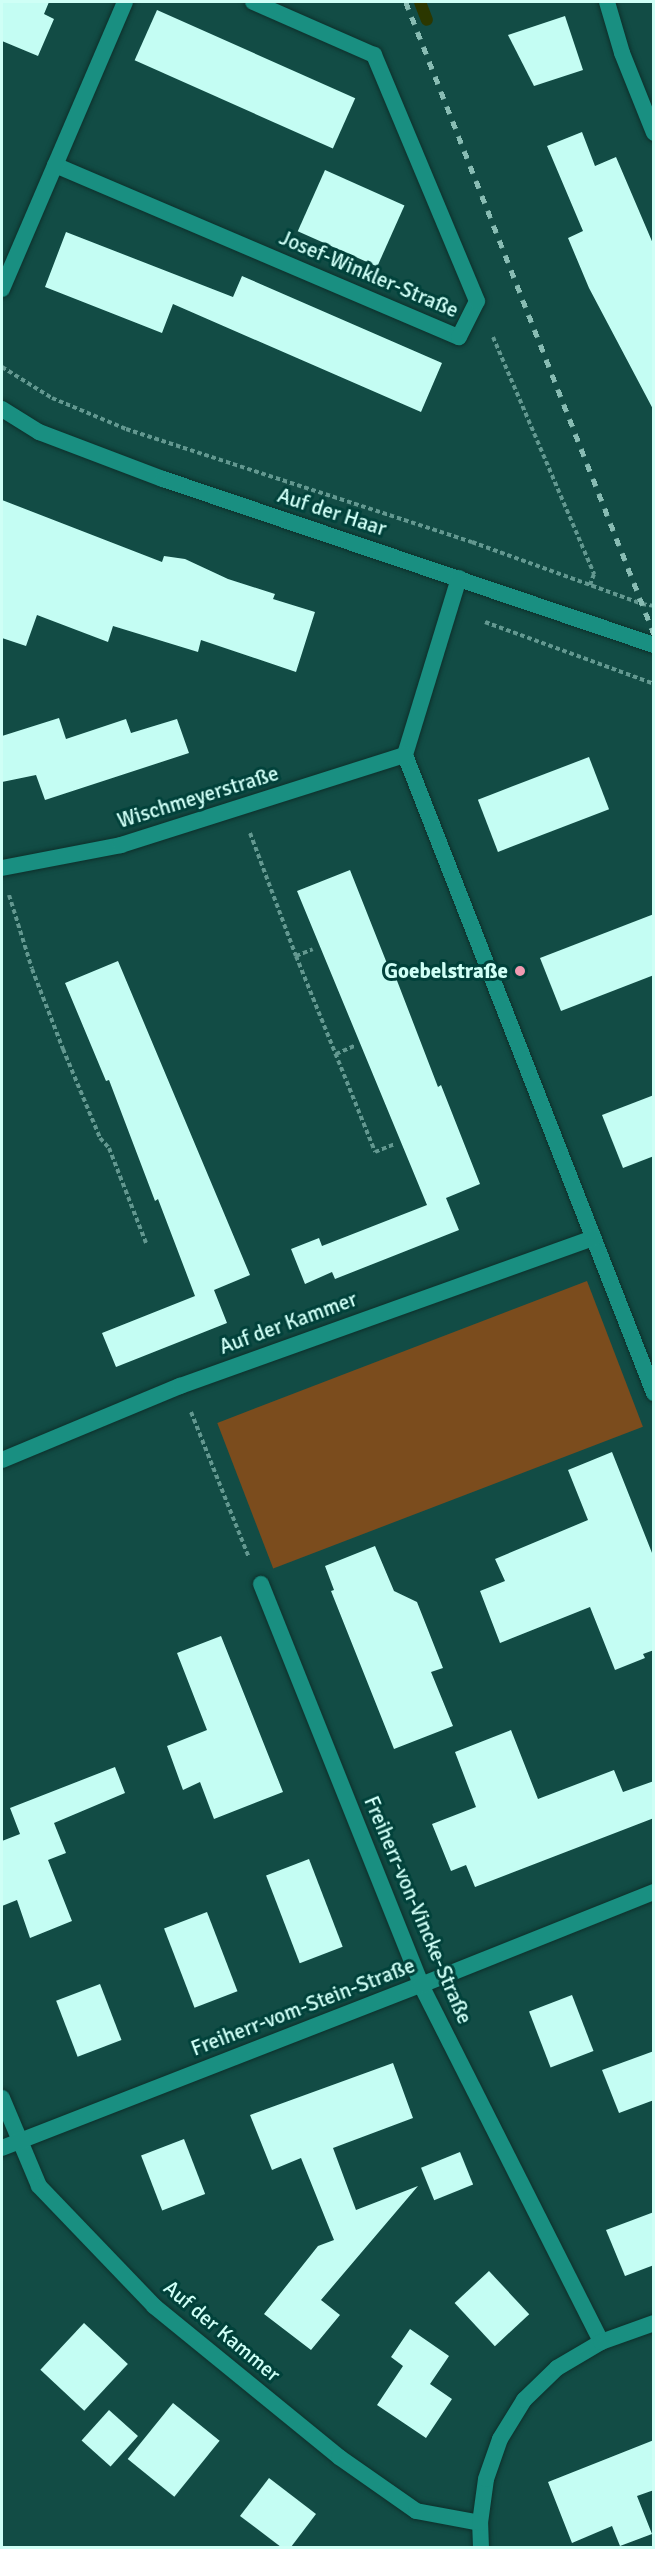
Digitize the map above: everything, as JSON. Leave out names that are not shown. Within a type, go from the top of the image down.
[{"type":"street","points":[[2,289],[125,2]]},
{"type":"street","name":"Josef-Winkler-Straße","points":[[55,165],[459,337],[477,301],[374,55],[253,2]]},
{"type":"street","points":[[607,2],[622,53],[654,134]]},
{"type":"street","name":"Auf der Haar","points":[[2,409],[39,432],[163,479],[654,645]]},
{"type":"street","points":[[459,578],[405,755],[654,1394]]},
{"type":"street","name":"Wischmeyerstraße","points":[[2,868],[121,845],[405,755]]},
{"type":"street","name":"Auf der Kammer","points":[[2,1460],[180,1386],[593,1238]]},
{"type":"street","name":"Freiherr-von-Vincke-Straße","points":[[261,1584],[421,1986],[601,2342]]},
{"type":"street","name":"Freiherr-vom-Stein-Straße","points":[[2,2148],[19,2139],[421,1986],[654,1892]]},
{"type":"street","name":"Auf der Kammer","points":[[2,2098],[39,2186],[154,2306],[339,2457],[417,2511],[480,2523]]},
{"type":"street","points":[[481,2547],[480,2523],[490,2469],[500,2439],[524,2400],[557,2368],[601,2342],[654,2323]]},
{"type":"path","points":[[477,301],[594,574],[589,585]]},
{"type":"path","points":[[2,368],[52,398],[126,429],[472,542],[654,606]]},
{"type":"path","points":[[241,807],[296,956],[375,1152],[395,1144]]},
{"type":"path","points":[[8,892],[32,969],[63,1049],[100,1138],[109,1148],[146,1243]]},
{"type":"path","points":[[296,956],[313,950]]},
{"type":"path","points":[[336,1054],[354,1047]]},
{"type":"path","points":[[180,1386],[261,1584]]},
{"type":"shaded area","points":[[587,1281],[643,1427],[273,1569],[217,1423]]},
{"type":"building","points":[[2,2],[49,2],[44,14],[54,19],[38,56],[2,41]]},
{"type":"building","points":[[157,10],[355,98],[333,149],[135,60]]},
{"type":"building","points":[[565,16],[583,70],[534,86],[508,35]]},
{"type":"building","points":[[582,132],[595,166],[616,157],[654,246],[654,411],[589,288],[568,238],[583,231],[547,146]]},
{"type":"building","points":[[325,170],[404,205],[377,267],[298,231]]},
{"type":"building","points":[[66,232],[233,297],[242,276],[442,363],[421,412],[173,304],[162,333],[45,287]]},
{"type":"building","points":[[2,500],[162,562],[164,556],[185,559],[228,579],[275,594],[273,599],[315,612],[296,672],[201,640],[198,652],[113,626],[108,642],[37,615],[26,646],[2,638]]},
{"type":"building","points":[[59,718],[66,739],[126,719],[131,733],[177,719],[189,753],[45,800],[36,775],[2,782],[2,736]]},
{"type":"building","points":[[589,757],[609,809],[498,852],[478,800]]},
{"type":"building","points":[[350,870],[388,966],[391,965],[438,1087],[441,1085],[480,1184],[446,1198],[459,1230],[335,1279],[332,1272],[305,1284],[291,1249],[319,1238],[322,1246],[427,1205],[297,891]]},
{"type":"building","points":[[654,914],[654,975],[561,1011],[540,958]]},
{"type":"building","points":[[118,961],[250,1275],[214,1290],[227,1323],[116,1367],[102,1333],[195,1296],[158,1199],[155,1201],[109,1080],[106,1081],[65,983]]},
{"type":"building","points":[[654,1095],[654,1156],[623,1168],[602,1115]]},
{"type":"building","points":[[612,1452],[654,1558],[654,1650],[643,1654],[645,1658],[615,1670],[590,1607],[500,1643],[480,1591],[505,1581],[495,1559],[588,1520],[568,1470]]},
{"type":"building","points":[[375,1546],[394,1591],[417,1602],[443,1668],[431,1672],[453,1726],[394,1749],[331,1591],[334,1590],[325,1566]]},
{"type":"building","points":[[221,1636],[283,1792],[214,1819],[200,1782],[183,1790],[167,1746],[207,1730],[177,1653]]},
{"type":"building","points":[[511,1730],[538,1799],[614,1770],[623,1792],[654,1781],[654,1818],[475,1887],[466,1865],[451,1871],[432,1824],[476,1807],[455,1752]]},
{"type":"building","points":[[115,1767],[125,1793],[54,1823],[66,1853],[48,1860],[72,1921],[30,1938],[17,1900],[2,1906],[2,1841],[20,1834],[10,1808]]},
{"type":"building","points":[[309,1859],[343,1947],[300,1963],[266,1875]]},
{"type":"building","points":[[207,1912],[237,1991],[195,2008],[164,1928]]},
{"type":"building","points":[[100,1984],[122,2040],[78,2057],[56,2001]]},
{"type":"building","points":[[572,1995],[594,2051],[551,2067],[529,2011]]},
{"type":"building","points":[[654,2051],[654,2100],[619,2113],[602,2070]]},
{"type":"building","points":[[393,2063],[413,2118],[333,2148],[356,2210],[418,2186],[321,2300],[340,2315],[311,2350],[264,2314],[318,2246],[334,2240],[301,2158],[272,2170],[250,2115]]},
{"type":"building","points":[[184,2139],[205,2194],[162,2211],[141,2155]]},
{"type":"building","points":[[460,2152],[473,2184],[434,2200],[421,2168]]},
{"type":"building","points":[[654,2212],[654,2265],[625,2276],[606,2230]]},
{"type":"building","points":[[489,2271],[529,2314],[495,2346],[455,2303]]},
{"type":"building","points":[[84,2323],[128,2364],[84,2411],[40,2370]]},
{"type":"building","points":[[410,2329],[449,2356],[430,2384],[452,2399],[426,2438],[377,2405],[403,2366],[391,2357]]},
{"type":"building","points":[[173,2403],[220,2441],[174,2497],[128,2459]]},
{"type":"building","points":[[109,2410],[138,2436],[111,2467],[82,2440]]},
{"type":"building","points":[[654,2440],[654,2490],[637,2496],[652,2534],[620,2546],[612,2526],[572,2543],[548,2482]]},
{"type":"building","points":[[269,2478],[316,2514],[291,2547],[281,2547],[240,2516]]},
{"type":"waterway","points":[[420,2],[427,20]]},
{"type":"railway","points":[[406,2],[654,634]]},
{"type":"place","name":"Goebelstraße","points":[[520,971]]}]
